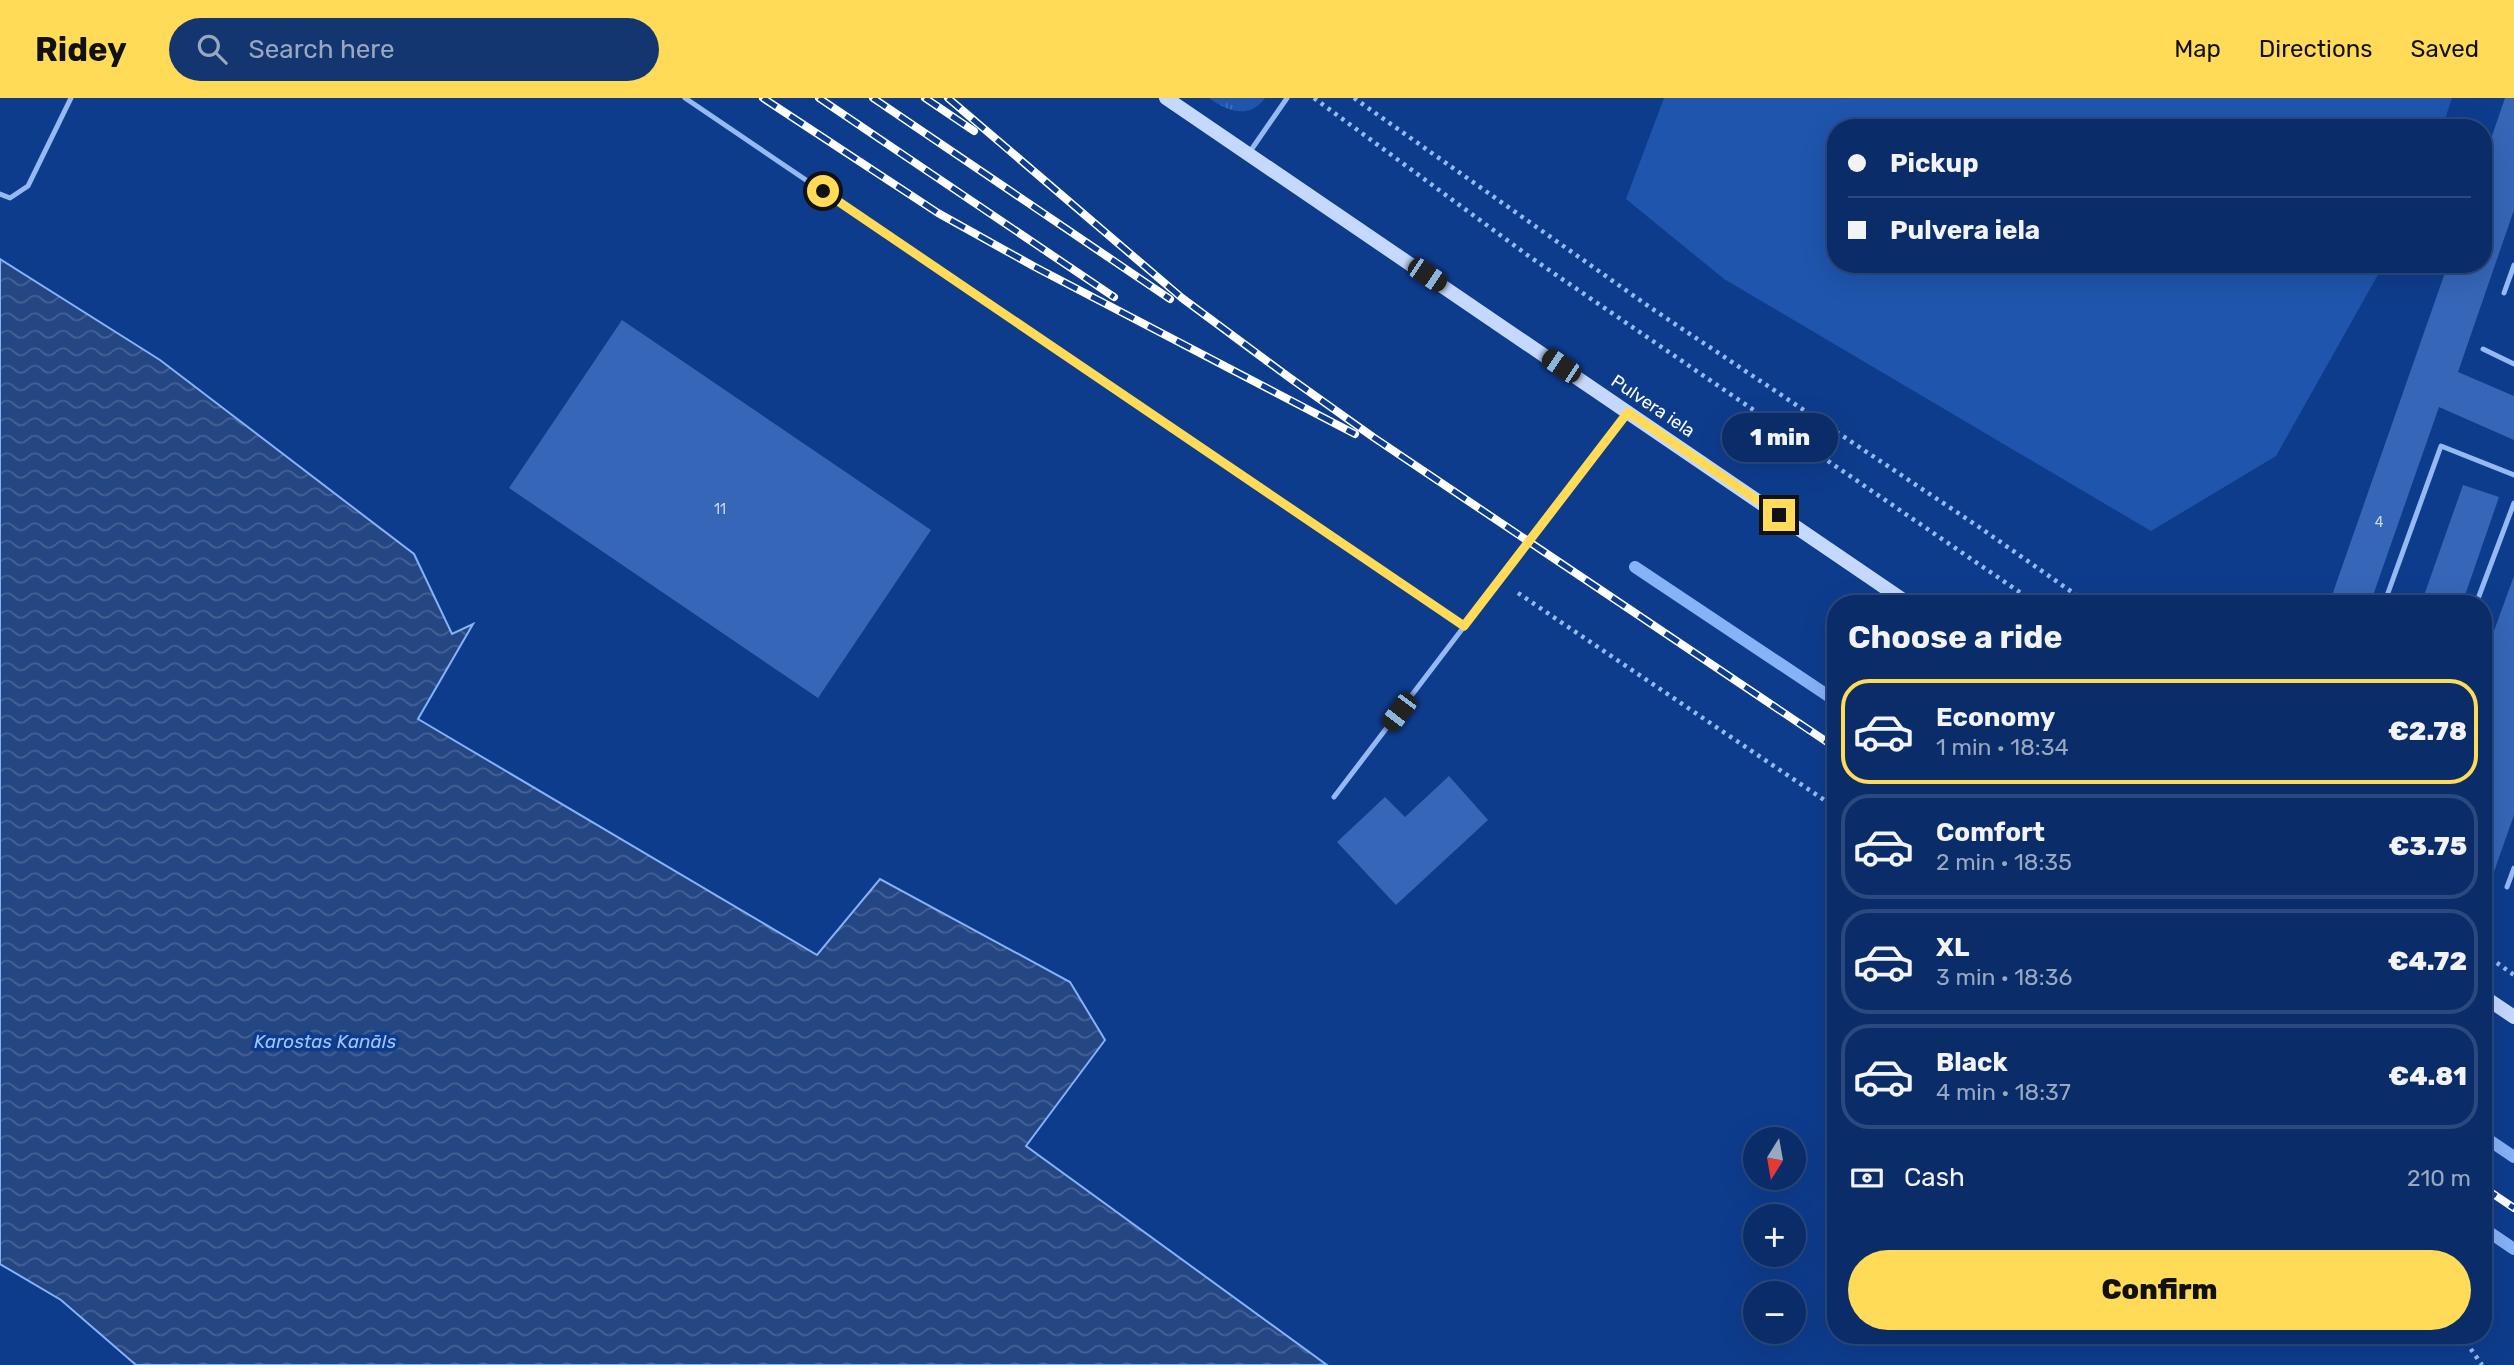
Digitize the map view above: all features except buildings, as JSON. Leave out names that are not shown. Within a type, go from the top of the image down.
[{"type":"main road","name":"Pulvera iela","points":[[1167,98],[1896,595]]},
{"type":"main road","points":[[2492,1002],[2514,1017]]},
{"type":"lane","points":[[0,194],[10,198],[28,186],[71,98]]},
{"type":"lane","points":[[685,98],[1464,626]]},
{"type":"lane","points":[[1249,154],[1287,98]]},
{"type":"lane","points":[[2504,293],[2514,265]]},
{"type":"lane","points":[[2483,349],[2514,364]]},
{"type":"lane","points":[[1334,797],[1628,412]]},
{"type":"lane","points":[[2387,595],[2441,446],[2514,475]]},
{"type":"lane","points":[[2479,595],[2514,503]]},
{"type":"lane","points":[[2507,887],[2514,868]]},
{"type":"path","points":[[1314,98],[1530,257],[2024,595]]},
{"type":"path","points":[[1354,98],[1651,308],[2076,595]]},
{"type":"path","points":[[1499,580],[1827,802]]},
{"type":"path","points":[[2492,959],[2514,975]]},
{"type":"path","points":[[2467,1344],[2482,1365]]},
{"type":"green space","points":[[1209,98],[1265,98],[1252,109],[1238,111],[1223,107]]},
{"type":"green space","points":[[1664,98],[2452,98],[2445,119],[1827,119],[1827,273],[2379,273],[2276,456],[2151,531],[1724,279],[1626,199]]},
{"type":"water","name":"Karostas Kanāls","points":[[0,259],[160,360],[414,554],[452,634],[473,624],[418,719],[817,955],[880,879],[1070,982],[1105,1040],[1026,1146],[1327,1365],[136,1365],[61,1300],[0,1264]]},
{"type":"waterway","points":[[1635,567],[1827,695]]},
{"type":"waterway","points":[[2492,1142],[2514,1157]]},
{"type":"waterway","points":[[2492,1234],[2514,1249]]},
{"type":"railway","points":[[763,98],[938,213],[1035,267],[1355,434]]},
{"type":"railway","points":[[819,98],[1114,297]]},
{"type":"railway","points":[[873,98],[1170,299]]},
{"type":"railway","points":[[925,98],[974,131]]},
{"type":"railway","points":[[948,98],[1182,298],[1290,378],[1373,437],[1827,742]]},
{"type":"railway","points":[[2492,1193],[2514,1208]]},
{"type":"route","points":[[823,191],[1464,626],[1628,412],[1779,515]]}]
